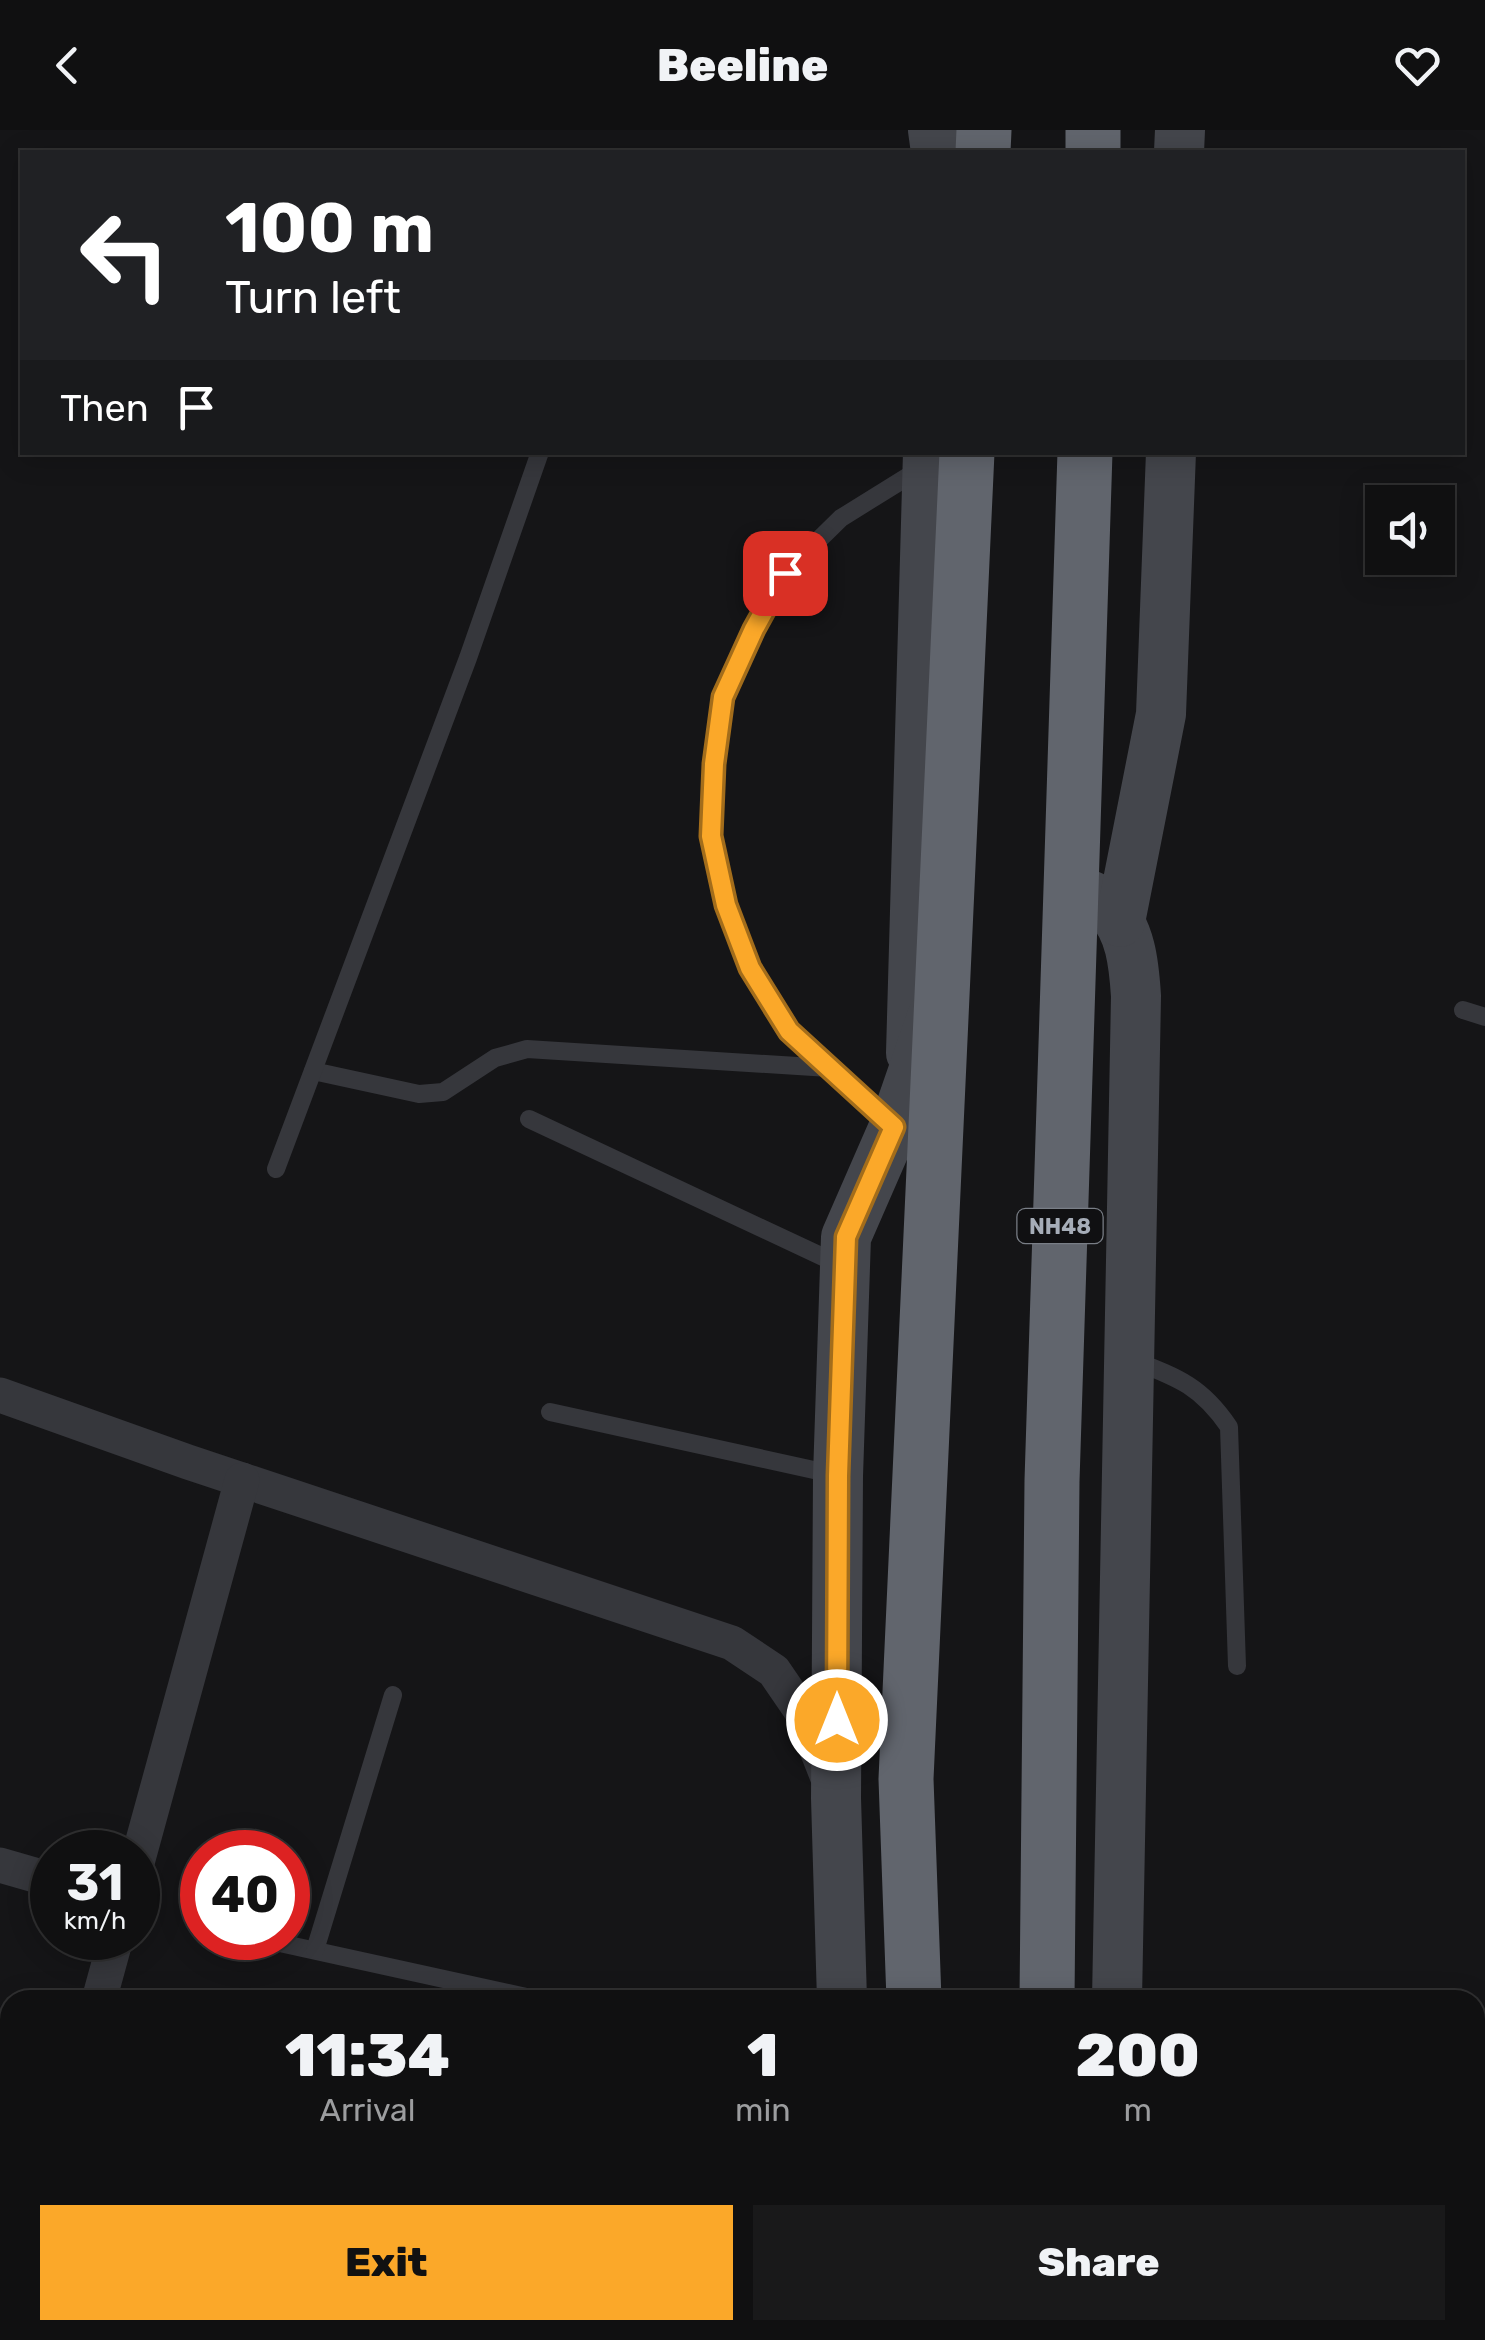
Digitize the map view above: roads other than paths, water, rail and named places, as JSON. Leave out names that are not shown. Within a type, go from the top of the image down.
[{"type":"highway","name":"NH48","points":[[1046,1990],[1050,1564],[1084,455]]},
{"type":"highway","points":[[914,1990],[906,1779],[943,986],[940,457]]},
{"type":"street","points":[[1120,922],[1161,714],[1171,455]]},
{"type":"street","points":[[911,1078],[940,457]]},
{"type":"street","points":[[1071,887],[1106,904],[1120,922],[1133,957],[1136,996],[1116,1990]]},
{"type":"street","points":[[842,1990],[836,1798],[838,1476],[846,1237],[894,1127],[943,986]]},
{"type":"street","points":[[0,1395],[732,1643],[774,1671],[802,1712],[836,1798]]},
{"type":"street","points":[[146,1830],[242,1480]]},
{"type":"street","points":[[0,1866],[30,1874]]},
{"type":"street","points":[[102,1990],[110,1960]]},
{"type":"lane","points":[[276,1170],[468,658],[539,455]]},
{"type":"lane","points":[[894,1127],[789,1031],[750,968],[726,905],[711,836],[714,764],[723,697],[785,573],[841,518],[940,457]]},
{"type":"lane","points":[[1463,1010],[1485,1017]]},
{"type":"lane","points":[[314,1071],[419,1094],[443,1092],[494,1058],[527,1049],[829,1068]]},
{"type":"lane","points":[[528,1119],[844,1268]]},
{"type":"lane","points":[[1130,1360],[1182,1379],[1211,1402],[1229,1428],[1237,1666]]},
{"type":"lane","points":[[550,1412],[838,1476]]},
{"type":"lane","points":[[315,1950],[394,1695]]},
{"type":"lane","points":[[310,1949],[495,1990]]}]
